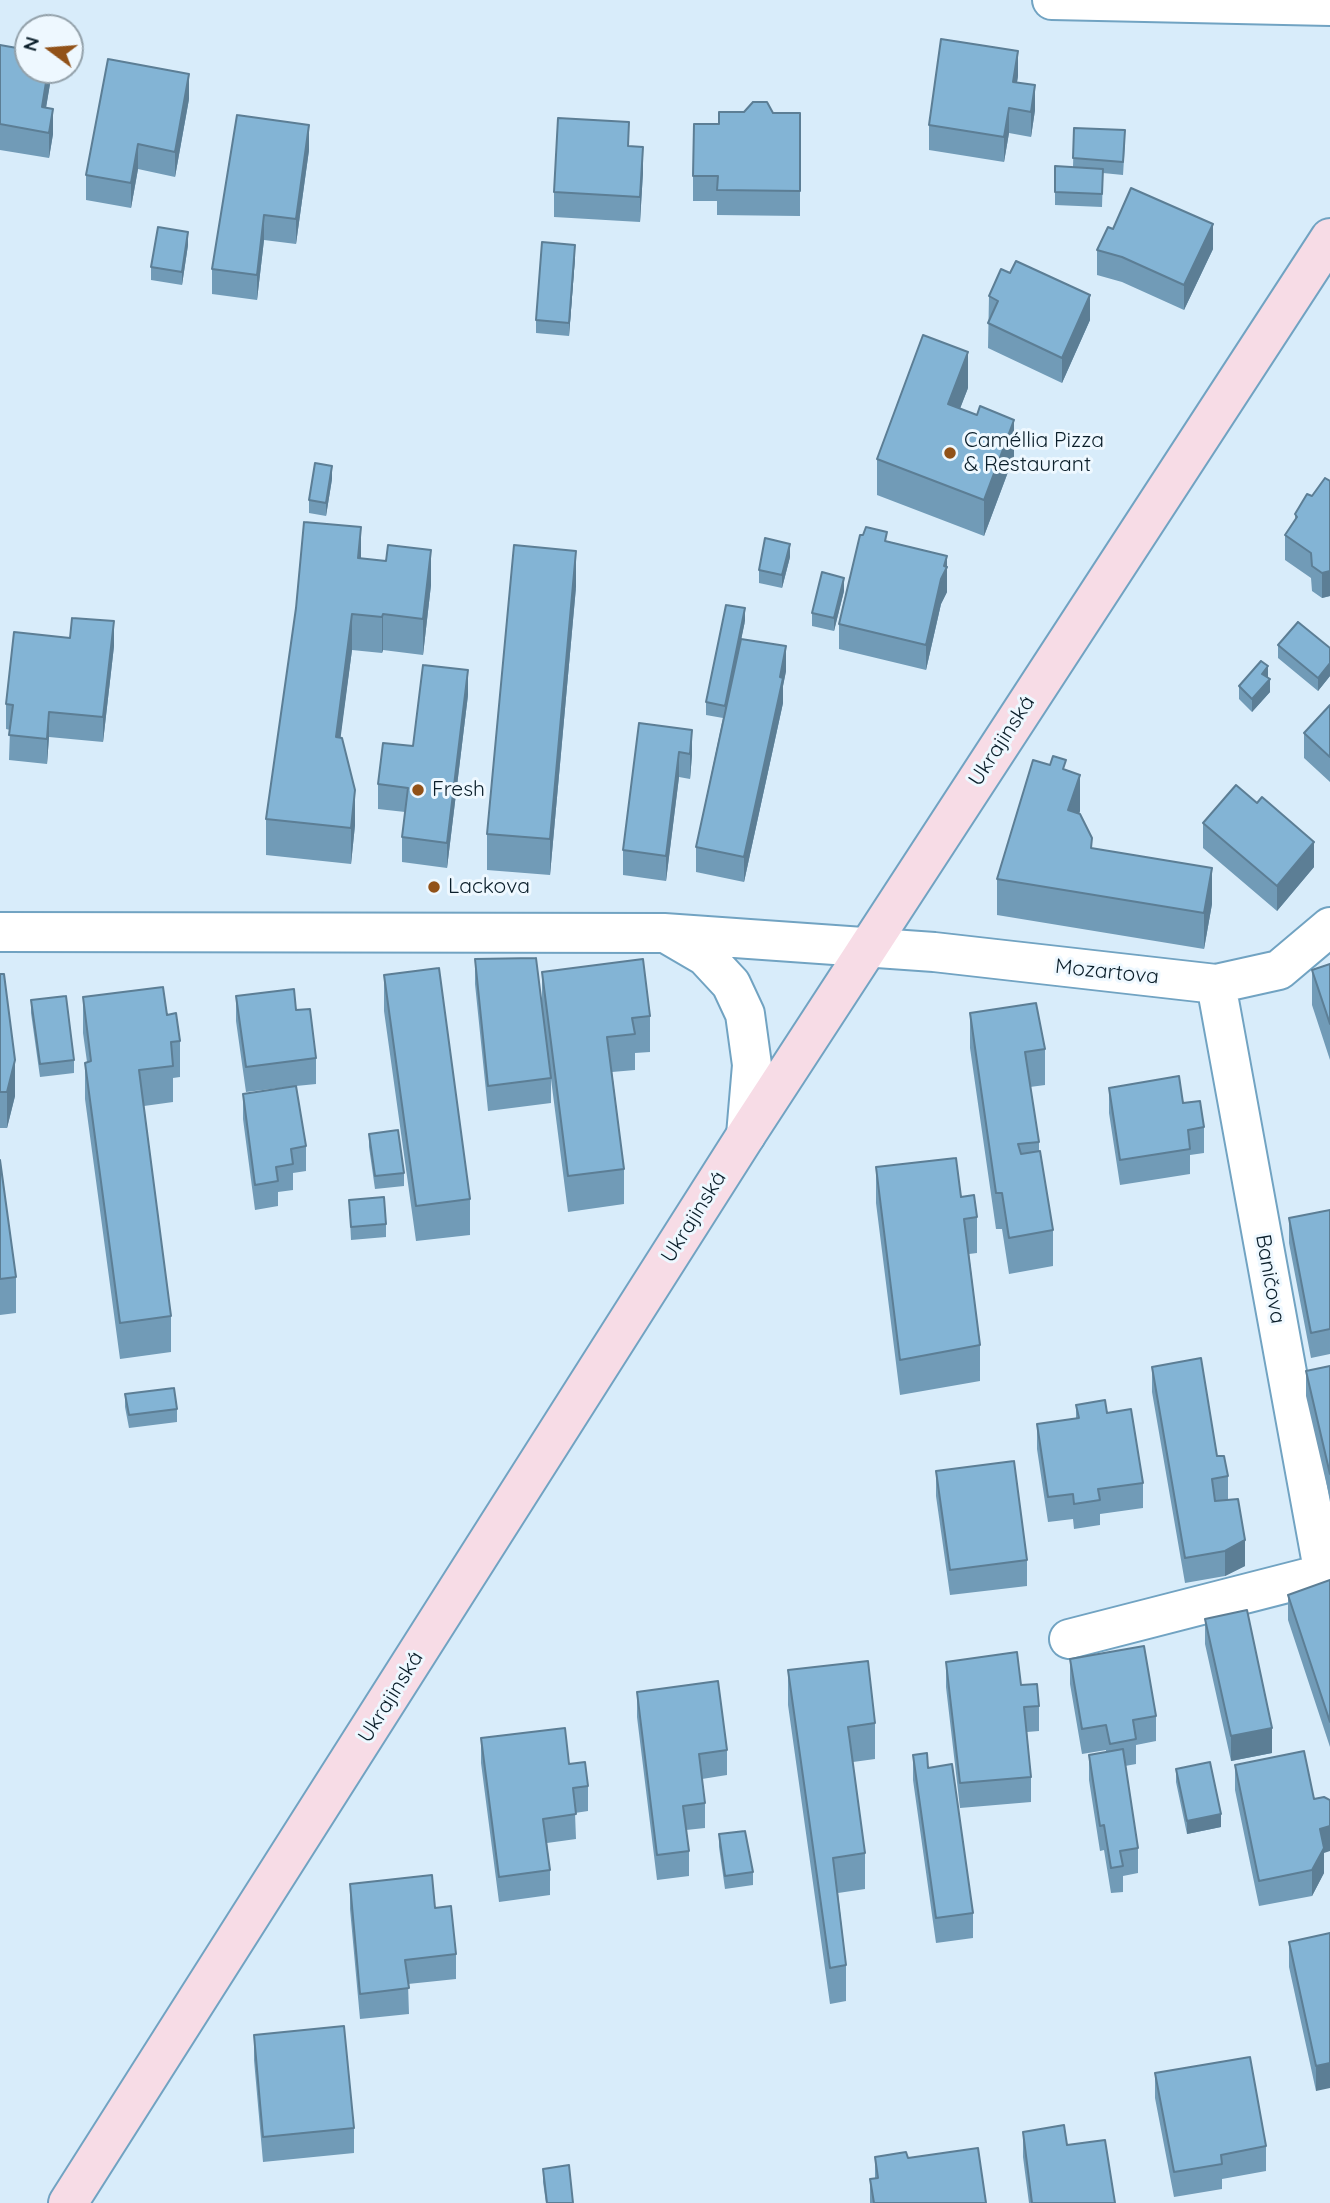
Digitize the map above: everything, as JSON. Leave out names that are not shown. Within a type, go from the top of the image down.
[{"type":"main road","name":"Ukrajinská","points":[[68,2203],[746,1135],[1330,238]]},
{"type":"street","points":[[1052,0],[1330,6]]},
{"type":"street","name":"Mozartova","points":[[867,948],[934,952],[1216,984],[1279,970],[1330,927]]},
{"type":"street","points":[[0,932],[664,933],[867,948]]},
{"type":"street","points":[[664,933],[705,956],[731,984],[745,1014],[752,1065],[746,1135]]},
{"type":"street","name":"Baničova","points":[[1069,1639],[1327,1574],[1216,984]]},
{"type":"building","points":[[941,39],[1018,51],[1013,82],[1035,85],[1031,112],[1009,108],[1004,137],[929,125]]},
{"type":"building","points":[[0,45],[14,48],[14,84],[46,84],[42,107],[53,109],[49,133],[0,124]]},
{"type":"building","points":[[108,59],[189,74],[175,152],[138,144],[131,183],[86,175]]},
{"type":"building","points":[[753,102],[767,102],[773,113],[800,113],[800,191],[717,190],[718,176],[693,176],[694,124],[719,124],[719,112],[744,112]]},
{"type":"building","points":[[237,115],[309,125],[296,219],[264,215],[257,275],[212,269]]},
{"type":"building","points":[[558,118],[629,122],[628,146],[643,147],[640,197],[554,192]]},
{"type":"building","points":[[1074,128],[1125,130],[1123,162],[1073,158]]},
{"type":"building","points":[[1055,166],[1103,169],[1102,194],[1055,192]]},
{"type":"building","points":[[1131,188],[1213,224],[1184,285],[1122,257],[1097,250],[1108,227],[1113,229]]},
{"type":"building","points":[[158,227],[188,232],[182,272],[151,267]]},
{"type":"building","points":[[542,242],[575,245],[569,323],[536,320]]},
{"type":"building","points":[[1016,261],[1090,295],[1062,358],[988,323],[998,301],[989,296],[1001,269],[1010,273]]},
{"type":"building","points":[[923,335],[968,352],[948,404],[977,415],[980,406],[1014,420],[984,500],[877,459]]},
{"type":"building","points":[[315,463],[332,466],[326,503],[309,500]]},
{"type":"building","points":[[1325,478],[1330,481],[1330,571],[1322,573],[1312,566],[1311,553],[1285,535],[1307,494],[1312,496]]},
{"type":"building","points":[[304,522],[361,527],[358,558],[386,561],[388,545],[431,550],[423,619],[383,614],[382,617],[352,614],[336,737],[342,738],[355,790],[351,828],[266,819],[296,608]]},
{"type":"building","points":[[866,527],[887,532],[885,541],[947,556],[944,566],[947,567],[941,579],[926,645],[839,624],[860,535],[863,535]]},
{"type":"building","points":[[765,538],[790,544],[782,575],[759,570]]},
{"type":"building","points":[[514,545],[576,551],[550,839],[487,834]]},
{"type":"building","points":[[822,572],[844,578],[834,618],[812,613]]},
{"type":"building","points":[[726,605],[745,608],[725,706],[706,702]]},
{"type":"building","points":[[72,618],[114,621],[103,717],[49,712],[47,739],[9,735],[13,705],[6,704],[14,632],[70,638]]},
{"type":"building","points":[[1298,622],[1330,648],[1330,663],[1318,678],[1278,645]]},
{"type":"building","points":[[741,639],[786,646],[780,677],[783,678],[744,857],[696,847]]},
{"type":"building","points":[[1261,661],[1268,666],[1262,674],[1270,679],[1252,699],[1239,686]]},
{"type":"building","name":"Fresh","points":[[423,665],[468,670],[447,843],[402,837],[408,788],[378,784],[383,743],[413,746]]},
{"type":"building","points":[[1330,705],[1330,757],[1304,733]]},
{"type":"building","points":[[639,723],[692,730],[690,754],[679,752],[666,856],[623,850]]},
{"type":"building","points":[[1053,756],[1066,760],[1063,769],[1080,775],[1068,810],[1080,814],[1092,838],[1091,848],[1212,868],[1204,913],[997,879],[1033,760],[1050,765]]},
{"type":"building","points":[[1236,785],[1257,803],[1262,797],[1314,842],[1277,886],[1203,823]]},
{"type":"building","points":[[536,958],[551,1078],[488,1086],[475,959]]},
{"type":"building","points":[[643,959],[650,1016],[632,1018],[635,1034],[607,1037],[624,1169],[568,1176],[542,972]]},
{"type":"building","points":[[1330,964],[1330,1024],[1312,970]]},
{"type":"building","points":[[439,968],[470,1199],[416,1206],[384,975]]},
{"type":"building","points":[[0,974],[4,974],[15,1060],[7,1092],[0,1092]]},
{"type":"building","points":[[163,987],[167,1015],[176,1013],[180,1041],[171,1042],[173,1066],[139,1070],[171,1316],[120,1323],[85,1063],[91,1061],[83,997]]},
{"type":"building","points":[[294,989],[296,1010],[310,1009],[316,1058],[246,1067],[236,996]]},
{"type":"building","points":[[66,996],[74,1060],[40,1064],[31,1000]]},
{"type":"building","points":[[1036,1003],[1045,1049],[1025,1052],[1039,1142],[1018,1144],[1021,1154],[1040,1151],[1053,1230],[1009,1238],[1002,1193],[996,1193],[970,1013]]},
{"type":"building","points":[[1179,1076],[1183,1103],[1200,1101],[1204,1127],[1188,1130],[1190,1149],[1120,1160],[1109,1088]]},
{"type":"building","points":[[296,1086],[306,1146],[291,1149],[293,1164],[276,1167],[278,1181],[255,1185],[243,1094]]},
{"type":"building","points":[[398,1130],[404,1173],[375,1176],[369,1134]]},
{"type":"building","points":[[956,1158],[961,1197],[974,1195],[977,1217],[964,1219],[980,1345],[900,1360],[876,1167]]},
{"type":"building","points":[[0,1160],[16,1277],[0,1279]]},
{"type":"building","points":[[384,1197],[386,1224],[351,1227],[349,1200]]},
{"type":"building","points":[[1330,1210],[1330,1329],[1311,1333],[1289,1218]]},
{"type":"building","points":[[1201,1358],[1217,1456],[1224,1456],[1228,1476],[1212,1479],[1215,1501],[1238,1499],[1245,1540],[1225,1551],[1185,1558],[1152,1367]]},
{"type":"building","points":[[1330,1366],[1330,1474],[1306,1371]]},
{"type":"building","points":[[174,1388],[177,1409],[129,1415],[125,1394]]},
{"type":"building","points":[[1105,1400],[1107,1413],[1131,1409],[1143,1483],[1098,1489],[1100,1500],[1074,1504],[1073,1494],[1048,1497],[1037,1424],[1079,1418],[1076,1405]]},
{"type":"building","points":[[1014,1461],[1027,1560],[950,1570],[936,1471]]},
{"type":"building","points":[[1330,1580],[1330,1722],[1288,1595]]},
{"type":"building","points":[[1247,1610],[1272,1728],[1231,1736],[1205,1619]]},
{"type":"building","points":[[1144,1646],[1156,1716],[1133,1720],[1136,1739],[1110,1744],[1106,1725],[1082,1729],[1070,1659]]},
{"type":"building","points":[[1017,1652],[1021,1685],[1037,1684],[1039,1706],[1024,1707],[1031,1777],[960,1783],[946,1662]]},
{"type":"building","points":[[868,1661],[875,1723],[848,1727],[865,1853],[833,1858],[846,1965],[830,1968],[788,1670]]},
{"type":"building","points":[[718,1681],[727,1750],[699,1754],[705,1803],[683,1806],[689,1851],[657,1855],[637,1692]]},
{"type":"building","points":[[565,1728],[569,1764],[585,1762],[588,1786],[573,1788],[576,1814],[543,1819],[550,1870],[499,1877],[481,1738]]},
{"type":"building","points":[[1123,1749],[1138,1848],[1120,1851],[1123,1866],[1111,1868],[1104,1825],[1100,1826],[1089,1755]]},
{"type":"building","points":[[1304,1751],[1314,1799],[1324,1797],[1330,1800],[1330,1826],[1320,1829],[1324,1848],[1312,1870],[1259,1881],[1235,1765]]},
{"type":"building","points":[[927,1753],[928,1768],[952,1764],[973,1913],[936,1918],[913,1755]]},
{"type":"building","points":[[1210,1762],[1221,1814],[1187,1821],[1176,1769]]},
{"type":"building","points":[[745,1831],[753,1872],[725,1876],[719,1834]]},
{"type":"building","points":[[432,1875],[435,1908],[451,1906],[456,1954],[405,1960],[409,1988],[360,1994],[350,1884]]},
{"type":"building","points":[[1330,1933],[1330,2063],[1316,2066],[1289,1942]]},
{"type":"building","points":[[344,2026],[354,2128],[263,2137],[254,2035]]},
{"type":"building","points":[[1250,2057],[1266,2146],[1221,2155],[1222,2164],[1174,2172],[1155,2073]]},
{"type":"building","points":[[1064,2125],[1067,2145],[1105,2140],[1115,2203],[1032,2203],[1023,2132]]},
{"type":"building","points":[[978,2148],[986,2203],[874,2203],[870,2179],[878,2178],[875,2157],[906,2152],[908,2158]]},
{"type":"building","points":[[569,2165],[573,2203],[547,2203],[543,2169]]},
{"type":"place","name":"Caméllia Pizza & Restaurant","points":[[950,453]]},
{"type":"place","name":"Fresh","points":[[418,790]]},
{"type":"place","name":"Lackova","points":[[434,887]]}]
